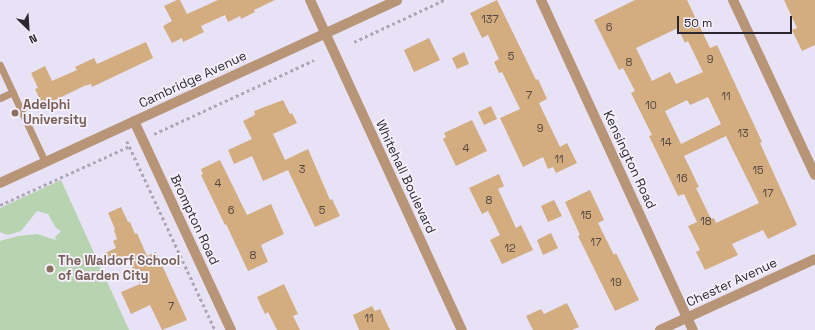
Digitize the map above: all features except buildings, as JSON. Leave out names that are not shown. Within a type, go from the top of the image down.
[{"type":"street","name":"Whitehall Boulevard","points":[[310,0],[462,330]]},
{"type":"street","name":"Cambridge Avenue","points":[[0,183],[397,0]]},
{"type":"street","name":"Kensington Road","points":[[541,0],[693,330]]},
{"type":"street","points":[[733,0],[815,175]]},
{"type":"street","name":"Brompton Road","points":[[134,121],[231,330]]},
{"type":"street","name":"Chester Avenue","points":[[660,330],[815,259]]},
{"type":"lane","points":[[0,65],[44,162]]},
{"type":"lane","points":[[0,98],[13,92]]},
{"type":"path","points":[[354,42],[444,0]]},
{"type":"path","points":[[154,134],[314,60]]},
{"type":"path","points":[[127,141],[215,330]]},
{"type":"path","points":[[0,205],[130,146]]},
{"type":"green space","name":"The Waldorf School of Garden City","points":[[61,180],[129,330],[0,330],[0,241],[18,236],[37,234],[56,240],[55,237],[61,231],[56,228],[48,214],[37,211],[21,231],[8,235],[2,233],[0,232],[0,208]]},
{"type":"place","name":"Adelphi University","points":[[15,113]]},
{"type":"place","name":"The Waldorf School of Garden City","points":[[50,269]]}]
